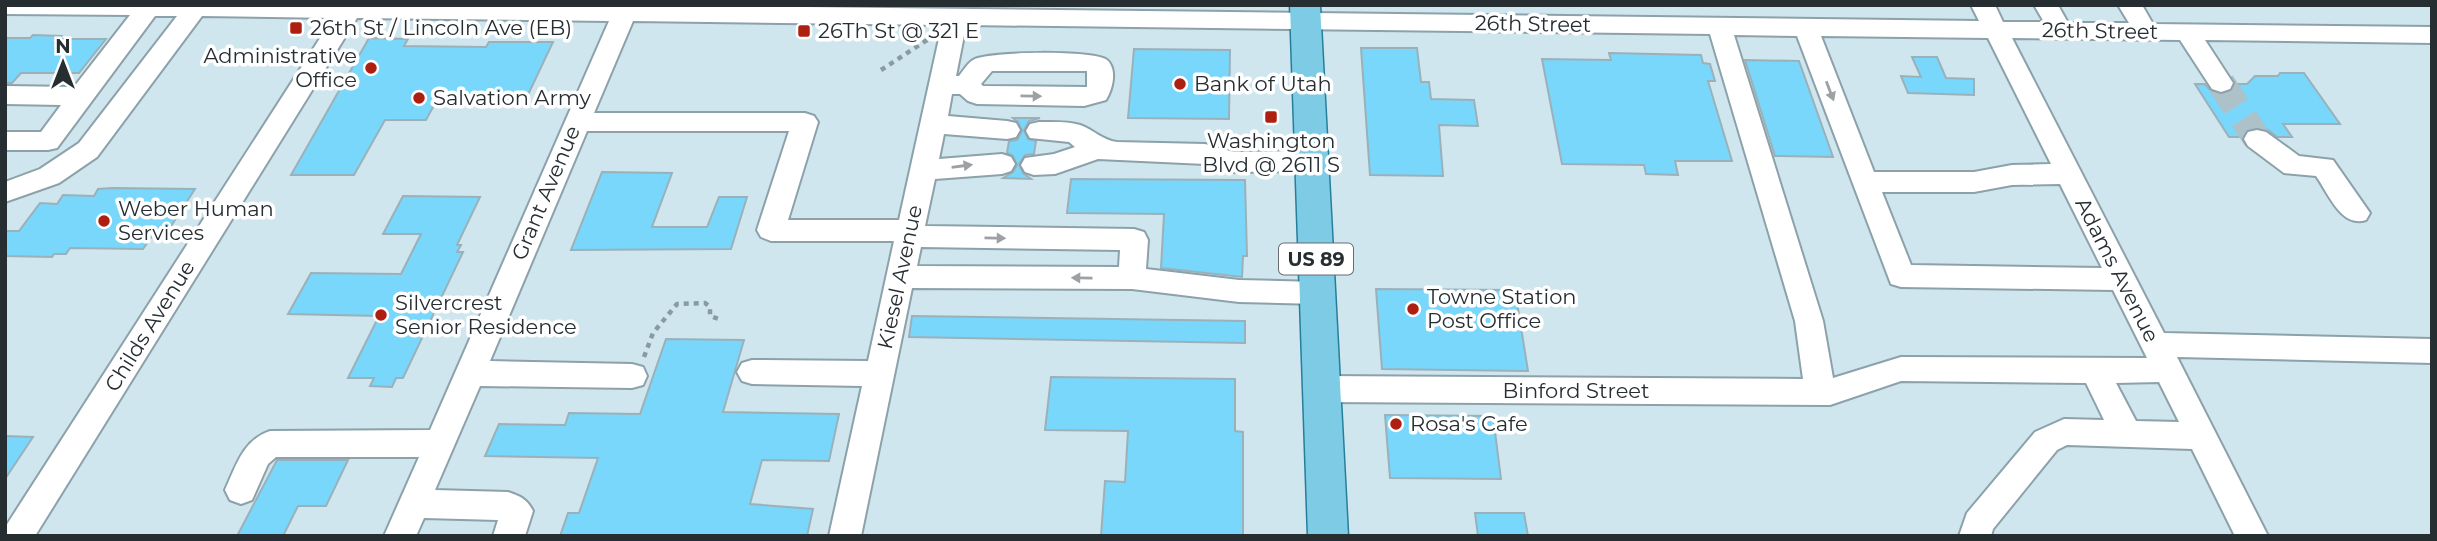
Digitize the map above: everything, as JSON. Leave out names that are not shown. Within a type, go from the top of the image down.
[{"type":"main road","name":"US 89","points":[[1306,13],[1328,536]]},
{"type":"street","points":[[2046,5],[2062,32]]},
{"type":"street","points":[[2130,5],[2146,32]]},
{"type":"street","name":"26th Street","points":[[5,6],[350,10],[626,9],[956,18],[1306,13],[1654,16],[1719,26],[1806,27],[1989,18],[2062,32],[2432,35]]},
{"type":"street","points":[[5,141],[48,141],[148,8]]},
{"type":"street","points":[[5,192],[17,190],[75,163],[88,150],[195,9]]},
{"type":"street","name":"Grant Avenue","points":[[400,536],[626,9]]},
{"type":"street","name":"Childs Avenue","points":[[17,536],[350,10]]},
{"type":"street","name":"Kiesel Avenue","points":[[845,536],[932,124],[953,85],[956,18]]},
{"type":"street","name":"Adams Avenue","points":[[1989,18],[2252,536]]},
{"type":"street","points":[[1719,26],[1808,321],[1825,393]]},
{"type":"street","points":[[1806,27],[1901,276],[2122,279]]},
{"type":"street","points":[[2187,32],[2221,83]]},
{"type":"street","points":[[5,95],[81,96]]},
{"type":"street","points":[[577,122],[805,122],[771,229],[1134,240],[1132,278]]},
{"type":"street","points":[[932,124],[1007,130]]},
{"type":"street","points":[[1039,131],[1075,134],[1097,149],[1116,152],[1205,154],[1234,162],[1312,162]]},
{"type":"street","points":[[2257,139],[2293,166],[2324,167],[2356,213]]},
{"type":"street","points":[[1034,164],[1055,164],[1097,149]]},
{"type":"street","points":[[922,170],[1002,164]]},
{"type":"street","points":[[1865,183],[1974,182],[2011,174],[2068,174]]},
{"type":"street","points":[[900,277],[1132,278],[1239,291],[1318,293]]},
{"type":"street","name":"Binford Street","points":[[1322,389],[1825,393],[1901,369],[2095,371],[2162,358],[2432,351]]},
{"type":"street","points":[[2095,371],[2127,434]]},
{"type":"street","points":[[752,372],[879,374]]},
{"type":"street","points":[[468,373],[632,376]]},
{"type":"street","points":[[1975,536],[1978,523],[2046,441],[2055,435],[2202,436]]},
{"type":"street","points":[[240,490],[257,455],[270,444],[440,443]]},
{"type":"street","points":[[414,504],[508,506],[517,511],[509,536]]},
{"type":"path","points":[[880,70],[927,40]]},
{"type":"path","points":[[632,376],[636,377],[653,333],[677,304],[705,303],[710,307],[710,316],[719,319]]},
{"type":"building","points":[[33,35],[61,36],[58,39],[106,39],[79,73],[21,73],[12,83],[5,83],[5,38],[30,38]]},
{"type":"building","points":[[369,38],[408,39],[404,46],[486,47],[489,42],[553,42],[526,99],[438,98],[426,120],[385,120],[354,175],[291,175]]},
{"type":"building","points":[[1361,48],[1417,48],[1421,82],[1429,82],[1431,99],[1474,100],[1478,126],[1439,125],[1443,176],[1370,175]]},
{"type":"building","name":"Bank of Utah","points":[[1134,49],[1230,50],[1229,119],[1128,118]]},
{"type":"building","points":[[1609,53],[1701,55],[1703,63],[1710,64],[1715,81],[1708,81],[1732,161],[1675,161],[1678,175],[1646,174],[1644,165],[1562,164],[1542,59],[1611,60]]},
{"type":"building","points":[[1912,57],[1937,57],[1946,78],[1974,79],[1974,95],[1908,93],[1901,76],[1921,77]]},
{"type":"building","points":[[1745,60],[1799,61],[1833,157],[1775,156]]},
{"type":"building","points":[[2280,73],[2304,73],[2340,124],[2283,124],[2292,137],[2277,137],[2258,127],[2247,129],[2242,137],[2229,137],[2195,84],[2205,84],[2211,91],[2222,94],[2231,91],[2235,84],[2247,84],[2255,76],[2278,76]]},
{"type":"building","points":[[1013,118],[1040,118],[1029,121],[1024,130],[1028,139],[1036,141],[1034,154],[1025,155],[1019,164],[1023,173],[1031,179],[1003,178],[1013,172],[1017,165],[1013,156],[1007,153],[1009,141],[1017,140],[1022,131]]},
{"type":"building","points":[[602,172],[672,173],[652,227],[707,227],[719,197],[747,197],[731,249],[571,250]]},
{"type":"building","points":[[1071,179],[1245,180],[1247,256],[1243,256],[1242,277],[1161,268],[1164,214],[1067,213]]},
{"type":"building","name":"Weber Human Services","points":[[98,189],[195,189],[164,237],[152,236],[143,249],[70,248],[66,254],[54,254],[52,257],[5,256],[5,231],[19,231],[40,203],[57,204],[63,195],[94,196]]},
{"type":"building","name":"Silvercrest Senior Residence","points":[[403,196],[480,197],[457,245],[461,245],[457,252],[463,252],[403,378],[396,378],[392,387],[370,386],[374,378],[348,378],[379,316],[288,314],[311,273],[401,274],[421,234],[383,234]]},
{"type":"building","points":[[1376,289],[1515,290],[1528,371],[1382,369]]},
{"type":"building","points":[[912,316],[1245,321],[1245,343],[909,337]]},
{"type":"building","points":[[666,339],[744,340],[723,412],[839,414],[829,461],[762,460],[750,504],[813,509],[807,536],[560,536],[568,513],[579,513],[598,458],[485,456],[499,424],[565,425],[569,413],[640,414]]},
{"type":"building","points":[[1051,377],[1235,379],[1235,431],[1243,432],[1243,536],[1101,536],[1105,481],[1125,482],[1128,431],[1045,430]]},
{"type":"building","points":[[1385,415],[1493,416],[1501,479],[1390,478]]},
{"type":"building","points":[[5,436],[33,437],[5,479]]},
{"type":"building","points":[[277,460],[348,460],[326,506],[298,506],[283,536],[237,536]]},
{"type":"building","points":[[1475,513],[1524,513],[1528,536],[1478,536]]},
{"type":"tunnel","points":[[2221,83],[2257,139]]},
{"type":"place","name":"26th St / Lincoln Ave (EB)","points":[[296,28]]},
{"type":"place","name":"26Th St @ 321 E","points":[[804,31]]},
{"type":"place","name":"Administrative Office","points":[[371,68]]},
{"type":"place","name":"Bank of Utah","points":[[1180,84]]},
{"type":"place","name":"Salvation Army","points":[[419,98]]},
{"type":"place","name":"Washington Blvd @ 2611 S","points":[[1271,117]]},
{"type":"place","name":"Weber Human Services","points":[[104,221]]},
{"type":"place","name":"Towne Station Post Office","points":[[1413,309]]},
{"type":"place","name":"Silvercrest Senior Residence","points":[[381,315]]},
{"type":"place","name":"Rosa's Cafe","points":[[1396,424]]}]
